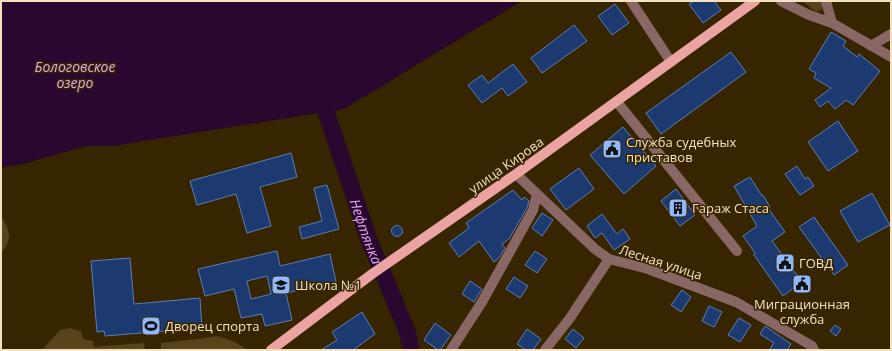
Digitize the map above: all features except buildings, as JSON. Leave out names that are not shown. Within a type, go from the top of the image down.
[{"type":"main road","name":"улица Кирова","points":[[271,350],[372,274],[516,174],[755,1]]},
{"type":"street","points":[[631,1],[671,62]]},
{"type":"street","points":[[781,1],[809,15],[832,23],[891,58]]},
{"type":"street","points":[[826,1],[832,23]]},
{"type":"street","points":[[871,46],[891,34]]},
{"type":"street","points":[[617,102],[737,251]]},
{"type":"street","name":"Лесная улица","points":[[516,174],[595,249],[609,259],[648,269],[736,302],[812,346],[814,350]]},
{"type":"street","points":[[452,350],[482,302],[533,210],[537,194]]},
{"type":"street","points":[[545,350],[570,318],[609,259]]},
{"type":"shaded area","points":[[802,1],[822,1],[824,4],[822,9],[816,12]]},
{"type":"shaded area","points":[[1,217],[8,230],[9,239],[5,248],[1,252]]},
{"type":"shaded area","points":[[70,328],[81,331],[83,339],[93,341],[94,347],[144,343],[145,350],[42,350],[60,330]]},
{"type":"shaded area","points":[[217,336],[233,341],[248,350],[161,350],[161,343]]},
{"type":"water","name":"Бологовское озеро","points":[[1,1],[522,1],[344,109],[113,146],[87,146],[26,163],[1,168]]},
{"type":"waterway","name":"Нефтянка","points":[[326,112],[369,240],[407,331],[411,350]]},
{"type":"place","name":"Служба судебных приставов","points":[[612,149]]},
{"type":"place","name":"Гараж Стаса","points":[[678,208]]},
{"type":"place","name":"ГОВД","points":[[785,263]]},
{"type":"place","name":"Миграционная служба","points":[[802,284]]},
{"type":"place","name":"Школа №1","points":[[281,285]]},
{"type":"place","name":"Дворец спорта","points":[[151,326]]}]
